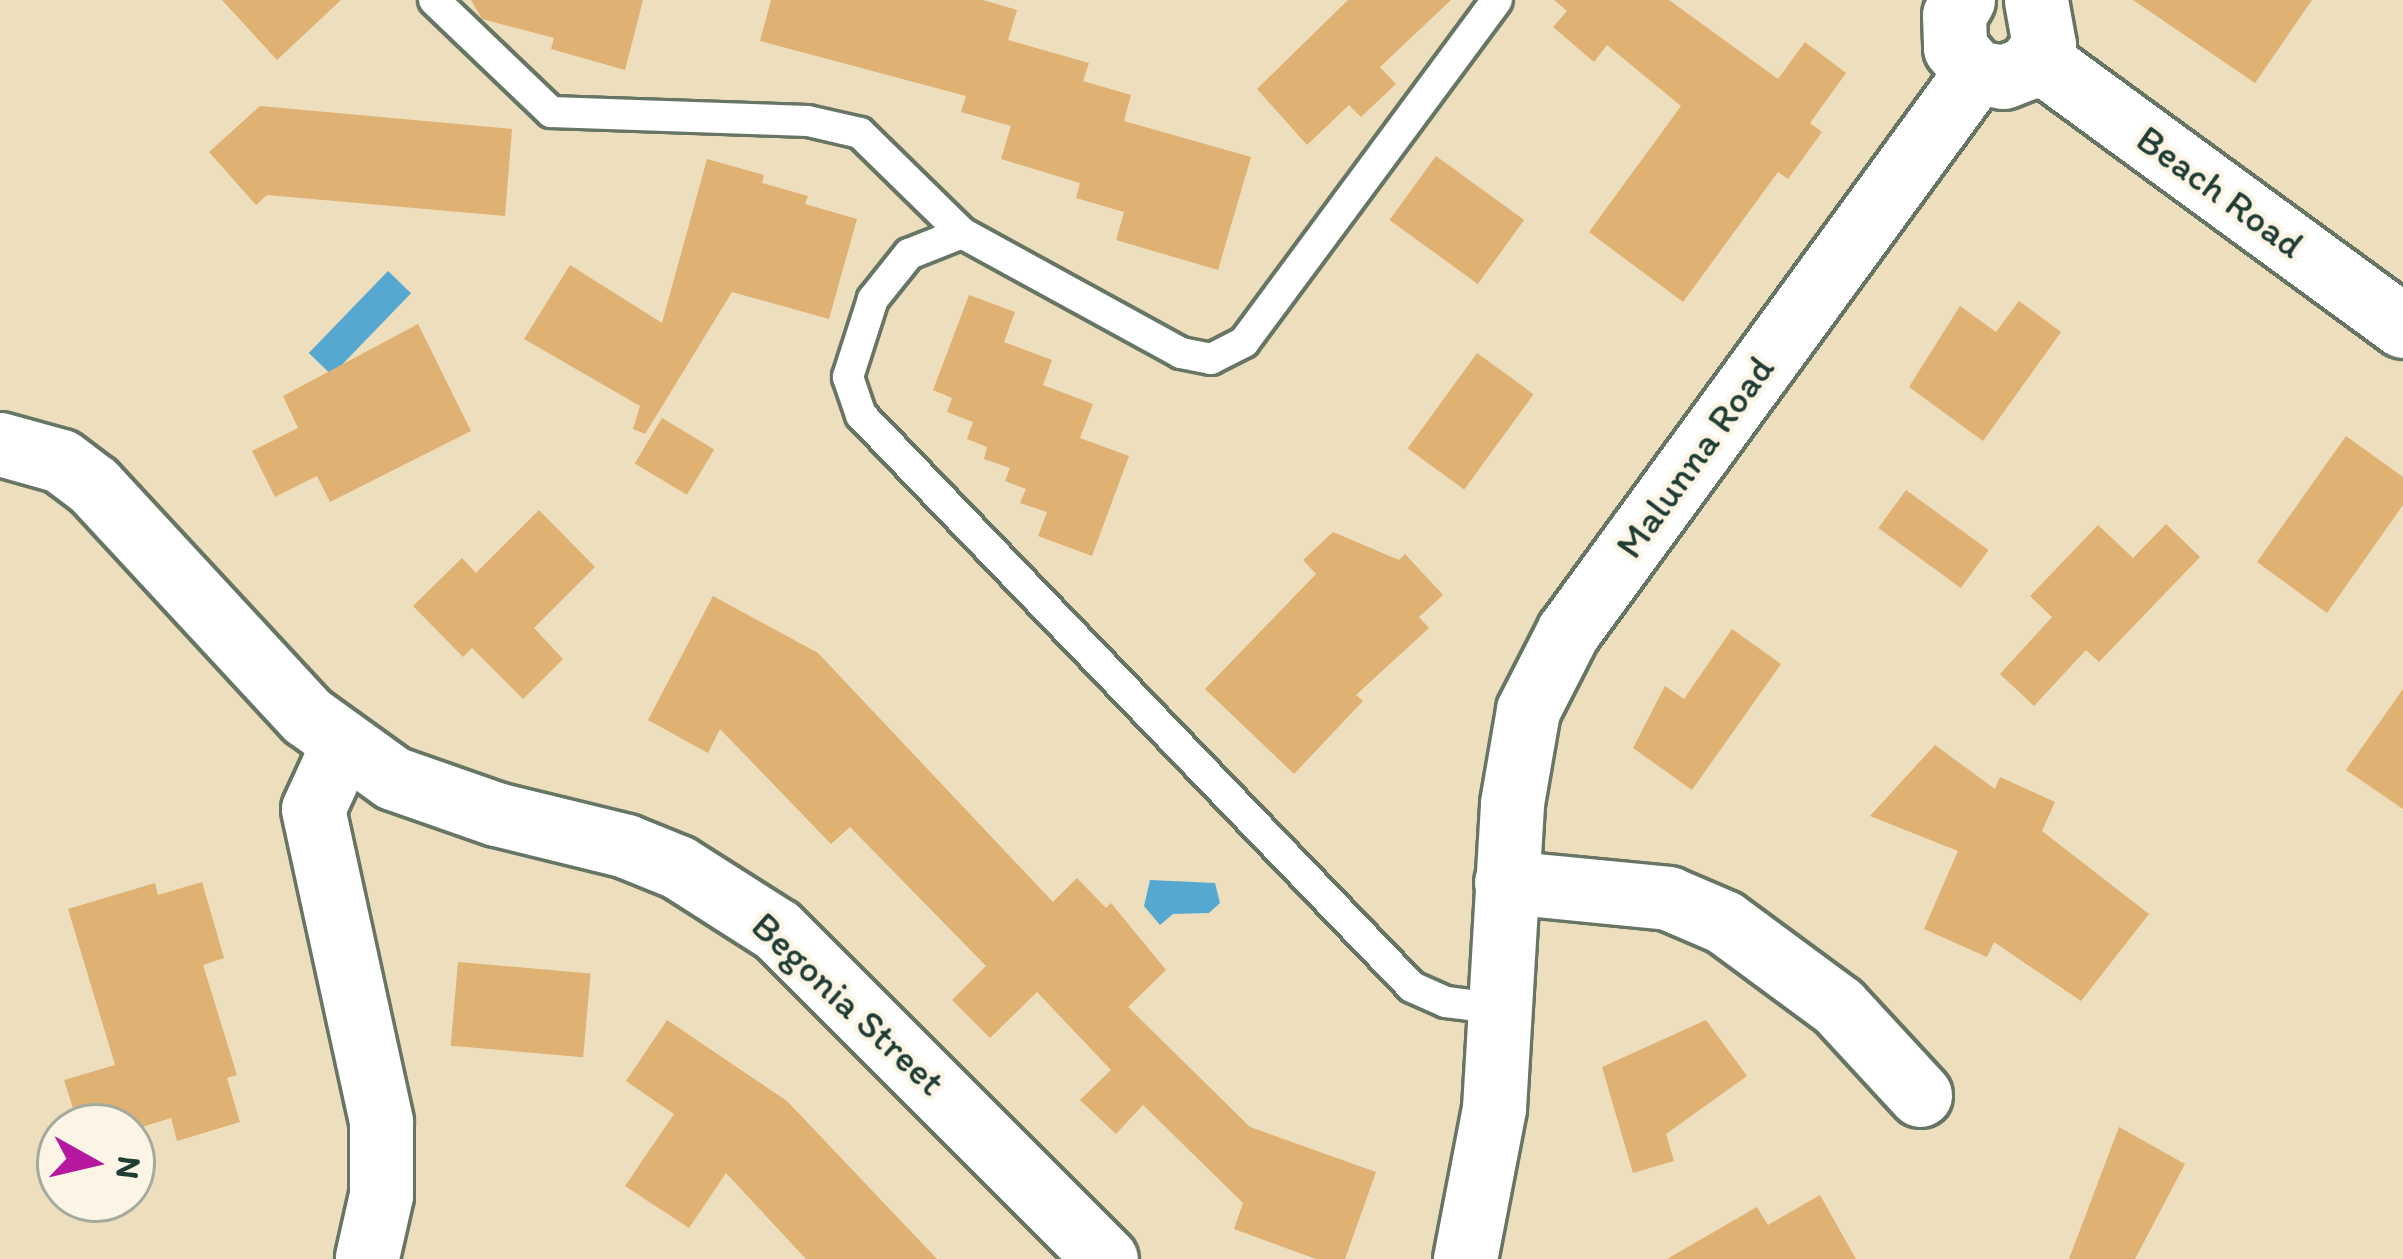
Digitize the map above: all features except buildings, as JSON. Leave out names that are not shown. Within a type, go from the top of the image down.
[{"type":"street","points":[[1962,0],[1952,32],[1976,71],[2016,75],[2037,29]]},
{"type":"street","name":"Beach Road","points":[[2037,29],[2403,326]]},
{"type":"street","name":"Malunna Road","points":[[1465,1259],[1494,1108],[1517,748],[1568,632],[1976,71]]},
{"type":"street","name":"Begonia Street","points":[[0,444],[61,461],[93,485],[342,746],[445,800],[626,846],[725,893],[830,976],[1106,1259]]},
{"type":"street","points":[[342,746],[313,809],[381,1122],[381,1195],[368,1257]]},
{"type":"street","points":[[1506,882],[1668,898],[1724,922],[1838,1006],[1920,1095]]},
{"type":"lane","points":[[434,0],[551,112],[842,126],[879,149],[962,233],[1180,353],[1211,359],[1244,343],[1497,0]]},
{"type":"lane","points":[[962,233],[909,254],[873,299],[848,377],[860,415],[1412,987],[1447,1003],[1501,1010]]},
{"type":"water","points":[[388,271],[411,293],[332,375],[309,353]]},
{"type":"water","points":[[1150,880],[1215,883],[1220,903],[1209,913],[1173,914],[1160,925],[1144,906]]}]
